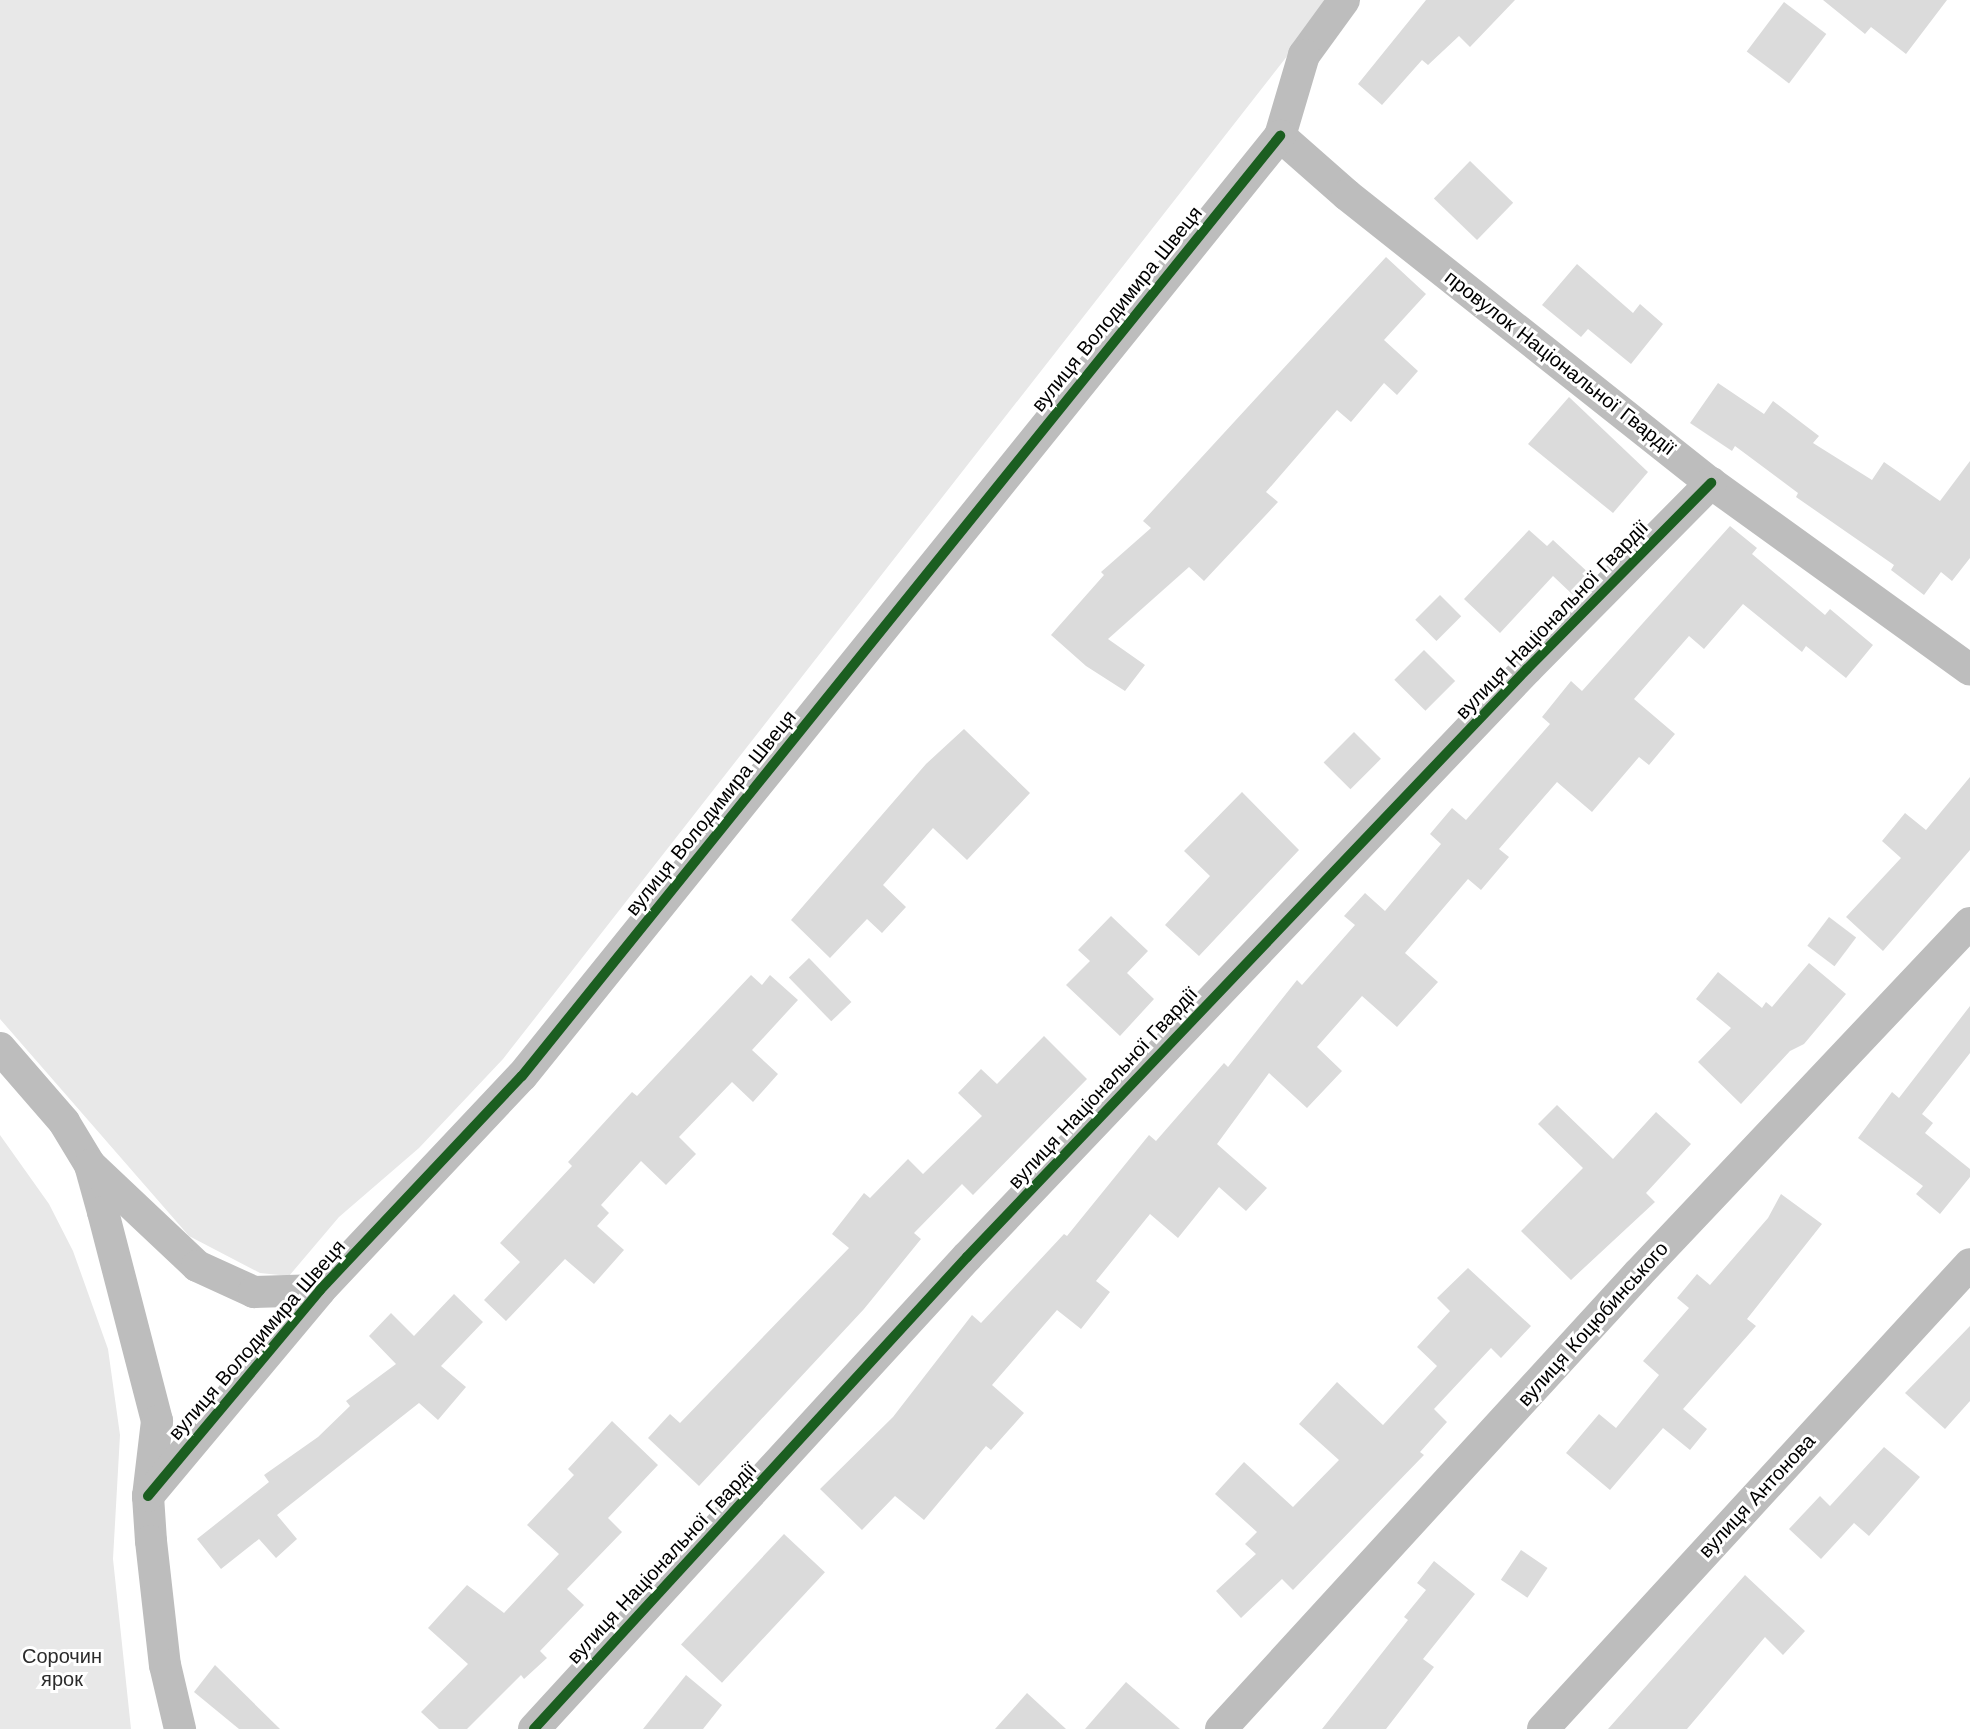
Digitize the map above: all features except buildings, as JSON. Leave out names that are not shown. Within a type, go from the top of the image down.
[{"type":"street","points":[[1280,136],[1304,55],[1344,0]]},
{"type":"street","name":"провулок Національної Гвардії","points":[[1280,136],[1347,195],[1711,483],[1970,670]]},
{"type":"street","name":"вулиця Володимира Швеця","points":[[148,1496],[320,1290],[522,1076],[1280,136]]},
{"type":"street","name":"вулиця Національної Гвардії","points":[[534,1729],[967,1257],[1515,681],[1711,483]]},
{"type":"street","name":"вулиця Коцюбинського","points":[[1221,1729],[1638,1274],[1970,923]]},
{"type":"street","points":[[0,1048],[64,1122],[90,1165],[197,1266],[254,1292],[320,1290]]},
{"type":"street","points":[[90,1165],[157,1421],[148,1496],[165,1665],[180,1729]]},
{"type":"street","name":"вулиця Антонова","points":[[1543,1729],[1970,1264]]},
{"type":"green space","points":[[0,0],[1331,0],[503,1059],[419,1148],[339,1217],[289,1276],[260,1273],[189,1236],[0,1019]]},
{"type":"green space","name":"Сорочин ярок","points":[[0,1135],[49,1204],[73,1251],[108,1349],[120,1435],[113,1559],[131,1729],[0,1729]]},
{"type":"cycle path","points":[[148,1496],[320,1290],[522,1076],[1280,136]]},
{"type":"cycle path","points":[[534,1729],[967,1257],[1527,669],[1711,483]]}]
